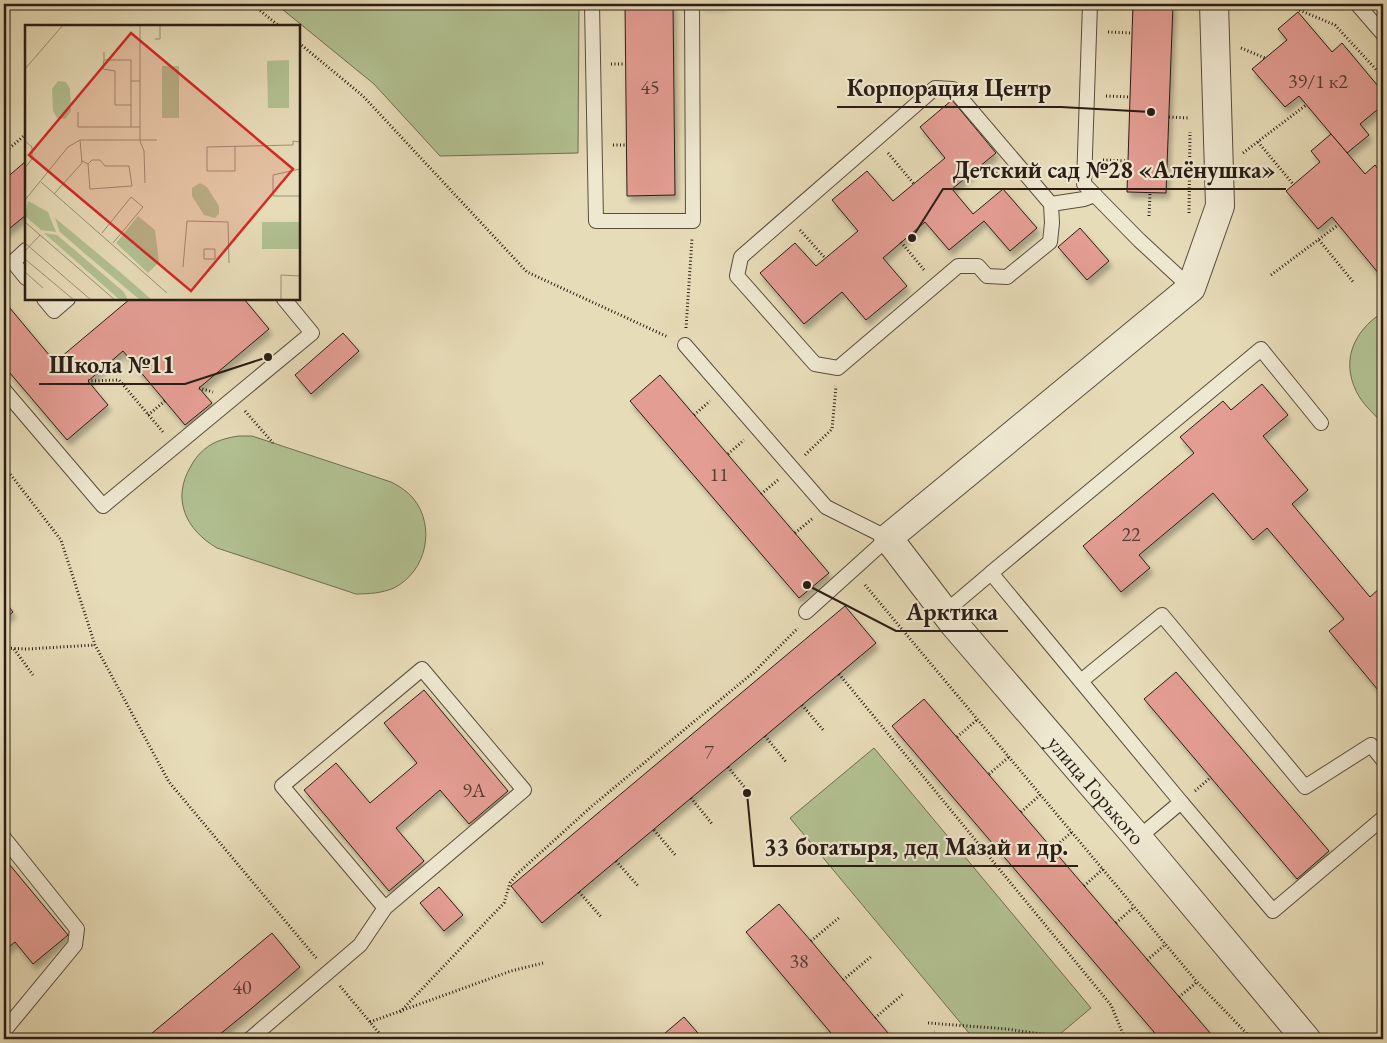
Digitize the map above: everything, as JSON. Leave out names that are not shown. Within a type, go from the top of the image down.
[{"type":"street","points":[[888,538],[1191,288],[1220,206],[1214,4]]},
{"type":"street","name":"улица Горького","points":[[888,538],[945,612],[1306,1039]]},
{"type":"lane","points":[[592,4],[596,221],[693,221],[692,4]]},
{"type":"lane","points":[[1090,4],[1084,184],[1139,240],[1191,288]]},
{"type":"lane","points":[[1358,4],[1383,34]]},
{"type":"lane","points":[[936,88],[953,89],[1051,204],[1050,242],[1007,277],[986,276],[978,266],[958,266],[838,368],[815,364],[736,276],[741,257],[936,88]]},
{"type":"lane","points":[[1051,204],[1084,199],[1095,195]]},
{"type":"lane","points":[[25,251],[8,264],[25,277]]},
{"type":"lane","points":[[45,300],[54,310],[67,300]]},
{"type":"lane","points":[[4,390],[103,506],[312,333],[285,300]]},
{"type":"lane","points":[[685,346],[826,507],[888,538],[806,612]]},
{"type":"lane","points":[[945,612],[1260,349],[1322,423]]},
{"type":"lane","points":[[991,573],[1273,911],[1383,818]]},
{"type":"lane","points":[[1081,681],[1162,615],[1305,787],[1371,744],[1383,760]]},
{"type":"lane","points":[[250,1039],[360,945],[385,908],[524,790],[422,669],[282,786],[385,908]]},
{"type":"lane","points":[[1138,838],[1181,802]]},
{"type":"lane","points":[[4,838],[77,929],[75,945],[4,1031]]},
{"type":"path","points":[[252,4],[278,25]]},
{"type":"path","points":[[1276,4],[1287,5],[1335,25],[1383,77]]},
{"type":"path","points":[[1089,32],[1132,33]]},
{"type":"path","points":[[300,44],[363,96],[528,272],[685,346],[693,221]]},
{"type":"path","points":[[1087,95],[1130,97]]},
{"type":"path","points":[[1219,172],[1306,104]]},
{"type":"path","points":[[1169,117],[1190,118]]},
{"type":"path","points":[[4,153],[25,135]]},
{"type":"path","points":[[876,140],[914,184]]},
{"type":"path","points":[[1258,142],[1294,184]]},
{"type":"path","points":[[1085,159],[1128,161]]},
{"type":"path","points":[[1149,216],[1150,193]]},
{"type":"path","points":[[788,216],[825,258]]},
{"type":"path","points":[[1271,275],[1338,225]]},
{"type":"path","points":[[1319,240],[1354,283]]},
{"type":"path","points":[[902,242],[937,284]]},
{"type":"path","points":[[791,468],[832,429],[838,368]]},
{"type":"path","points":[[88,381],[119,380],[176,446]]},
{"type":"path","points":[[148,415],[165,401]]},
{"type":"path","points":[[694,415],[697,412]]},
{"type":"path","points":[[728,454],[732,450]]},
{"type":"path","points":[[4,466],[60,540],[95,645],[169,782],[384,1039]]},
{"type":"path","points":[[795,534],[801,528]]},
{"type":"path","points":[[852,570],[1197,982],[1252,1039]]},
{"type":"path","points":[[400,1012],[504,903],[510,882],[517,874],[592,806],[754,672],[797,630],[806,612]]},
{"type":"path","points":[[4,648],[95,645]]},
{"type":"path","points":[[14,649],[33,675]]},
{"type":"path","points":[[839,674],[1111,1004],[1125,1039]]},
{"type":"path","points":[[802,705],[824,731]]},
{"type":"path","points":[[957,737],[978,719]]},
{"type":"path","points":[[765,736],[787,763]]},
{"type":"path","points":[[989,774],[1009,757]]},
{"type":"path","points":[[728,767],[750,794]]},
{"type":"path","points":[[1021,812],[1040,794]]},
{"type":"path","points":[[691,798],[713,825]]},
{"type":"path","points":[[654,830],[676,856]]},
{"type":"path","points":[[1052,849],[1072,832]]},
{"type":"path","points":[[616,861],[639,887]]},
{"type":"path","points":[[1084,886],[1103,870]]},
{"type":"path","points":[[579,892],[602,918]]},
{"type":"path","points":[[1116,923],[1134,907]]},
{"type":"path","points":[[811,942],[840,917]]},
{"type":"path","points":[[1147,960],[1166,944]]},
{"type":"path","points":[[843,980],[872,956]]},
{"type":"path","points":[[370,1022],[511,972],[543,963]]},
{"type":"path","points":[[1179,997],[1197,982]]},
{"type":"path","points":[[875,1018],[903,994]]},
{"type":"path","points":[[928,1023],[1007,1029],[1074,1039]]},
{"type":"path","points":[[927,1039],[935,1032]]},
{"type":"green space","points":[[283,4],[579,4],[578,153],[440,156],[374,84],[282,9]]},
{"type":"green space","points":[[1383,312],[1383,424],[1360,398],[1350,373],[1350,361],[1352,350],[1363,329]]},
{"type":"green space","points":[[239,436],[252,436],[391,482],[406,491],[420,509],[426,534],[421,559],[414,571],[394,588],[375,593],[356,594],[217,548],[206,541],[190,523],[185,513],[182,502],[182,490],[185,478],[193,462],[205,449],[219,441]]},
{"type":"green space","points":[[874,748],[1091,1008],[1054,1039],[974,1039],[790,818]]},
{"type":"building","points":[[625,4],[673,4],[675,195],[627,196]]},
{"type":"building","points":[[724,4],[725,5],[700,5]]},
{"type":"building","points":[[1133,4],[1173,4],[1166,193],[1127,192]]},
{"type":"building","points":[[1298,12],[1332,52],[1342,43],[1383,92],[1383,105],[1360,124],[1369,135],[1347,153],[1299,96],[1285,107],[1252,69],[1287,40],[1278,29]]},
{"type":"building","points":[[952,100],[996,153],[952,189],[973,214],[1003,189],[1037,228],[1010,251],[984,221],[949,250],[925,222],[883,258],[907,286],[866,320],[842,292],[804,324],[760,273],[795,243],[816,266],[858,231],[832,200],[867,171],[893,201],[945,158],[920,127]]},
{"type":"building","points":[[1331,134],[1365,174],[1375,165],[1383,175],[1383,272],[1380,275],[1332,217],[1318,229],[1286,191],[1320,162],[1311,151]]},
{"type":"building","points":[[25,162],[25,216],[4,233],[4,180]]},
{"type":"building","points":[[1080,228],[1109,261],[1087,280],[1058,247]]},
{"type":"building","points":[[129,300],[245,300],[269,329],[199,388],[212,403],[185,425],[123,351],[88,381],[108,405],[67,440],[4,366],[4,301],[55,362]]},
{"type":"building","points":[[343,333],[359,351],[311,394],[295,375]]},
{"type":"building","points":[[660,375],[829,573],[799,598],[630,401]]},
{"type":"building","points":[[1262,384],[1288,415],[1263,436],[1308,490],[1292,504],[1370,597],[1380,588],[1383,592],[1383,696],[1329,631],[1344,619],[1267,528],[1253,540],[1213,493],[1139,555],[1150,568],[1121,592],[1083,546],[1194,453],[1180,437],[1223,401],[1231,410]]},
{"type":"building","points":[[4,601],[13,612],[4,620]]},
{"type":"building","points":[[845,606],[876,643],[542,923],[511,886]]},
{"type":"building","points":[[1176,672],[1329,851],[1297,879],[1144,699]]},
{"type":"building","points":[[424,690],[508,791],[469,824],[440,790],[396,828],[424,861],[389,891],[304,790],[336,763],[370,803],[417,763],[384,723]]},
{"type":"building","points":[[924,699],[1211,1034],[1205,1039],[1160,1039],[892,726]]},
{"type":"building","points":[[4,858],[68,935],[33,964],[15,942],[4,951]]},
{"type":"building","points":[[439,887],[463,915],[444,931],[420,903]]},
{"type":"building","points":[[779,904],[893,1039],[836,1039],[746,932]]},
{"type":"building","points":[[272,933],[300,967],[252,1008],[214,1039],[145,1039]]},
{"type":"building","points":[[684,1017],[703,1039],[658,1039]]},
{"type":"place","name":"Корпорация Центр","points":[[1151,112]]},
{"type":"place","name":"Детский сад №28 «Алёнушка»","points":[[912,238]]},
{"type":"place","name":"Школа №11","points":[[268,357]]},
{"type":"place","name":"Арктика","points":[[807,585]]},
{"type":"place","name":"33 богатыря, дед Мазай и др.","points":[[747,793]]}]
